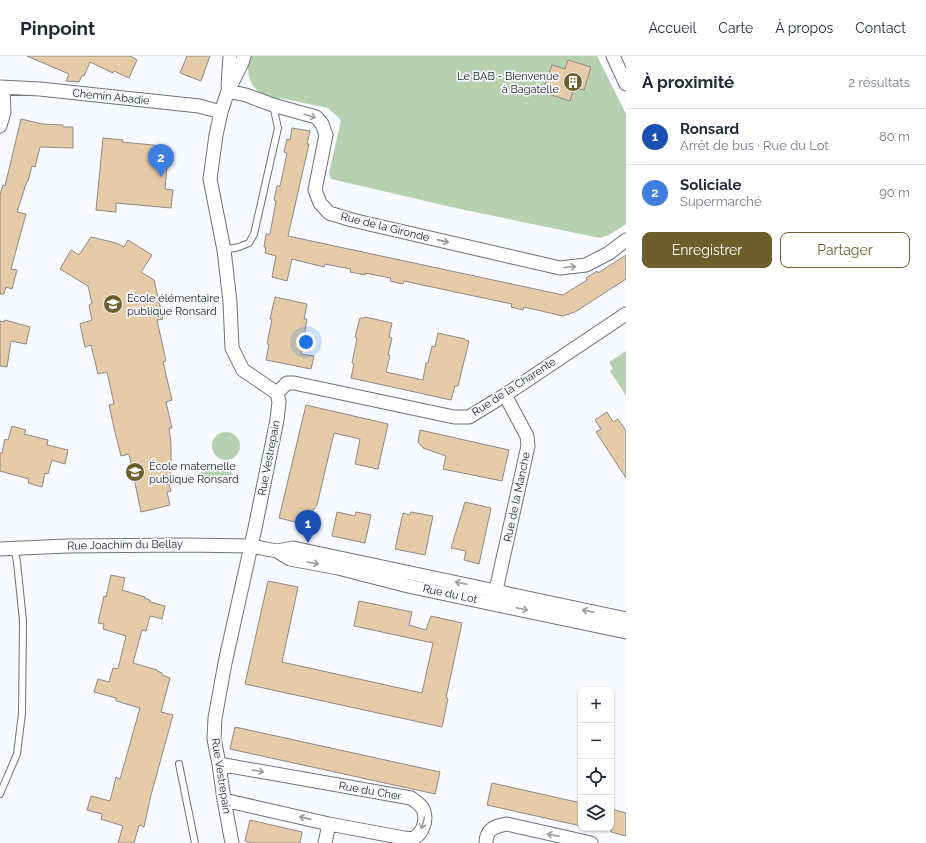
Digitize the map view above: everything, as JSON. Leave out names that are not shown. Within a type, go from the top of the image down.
[{"type":"street","points":[[228,91],[230,56]]},
{"type":"street","points":[[244,56],[228,91],[221,112],[216,135],[210,179],[224,250],[230,302],[232,348],[243,370],[277,394]]},
{"type":"street","points":[[613,56],[626,84]]},
{"type":"street","points":[[0,126],[4,112],[2,88]]},
{"type":"street","name":"Chemin Abadie","points":[[2,88],[40,89],[199,106],[221,112]]},
{"type":"street","name":"Rue de la Gironde","points":[[228,91],[246,95],[273,105],[316,117],[322,124],[326,135],[315,190],[320,202],[329,213],[368,224],[560,268],[586,265],[608,253],[626,240]]},
{"type":"street","name":"Rue de la Charente","points":[[277,394],[287,383],[294,383],[454,417],[470,417],[626,314]]},
{"type":"street","name":"Rue Vestrepain","points":[[232,843],[224,800],[220,764],[214,739],[215,718],[225,663],[277,420],[279,402],[277,394]]},
{"type":"street","name":"Rue de la Manche","points":[[495,597],[528,446],[527,436],[505,395]]},
{"type":"street","name":"Rue Joachim du Bellay","points":[[0,549],[184,544],[251,546]]},
{"type":"street","name":"Rue du Lot","points":[[251,546],[277,550],[290,559],[338,568],[408,586],[495,597],[626,619]]},
{"type":"street","name":"Rue du Lot","points":[[495,597],[626,632]]},
{"type":"street","name":"Rue du Cher","points":[[220,764],[411,798],[424,812],[425,823],[418,835],[412,838],[404,838],[329,824],[224,800]]},
{"type":"street","points":[[325,843],[329,824]]},
{"type":"street","points":[[486,843],[489,831],[495,826],[507,824],[591,843]]},
{"type":"lane","points":[[224,250],[249,243],[254,234],[278,128],[273,105]]},
{"type":"lane","points":[[0,794],[17,754],[22,713],[23,621],[17,562],[14,548]]},
{"type":"lane","points":[[179,764],[195,843]]},
{"type":"green space","points":[[250,56],[597,56],[626,114],[626,224],[609,235],[600,238],[460,209],[331,179],[329,173],[341,120],[328,108],[280,98],[279,102],[258,91],[253,86],[248,73]]},
{"type":"green space","points":[[626,351],[626,396],[610,371],[613,369],[609,362]]},
{"type":"green space","points":[[226,432],[236,436],[240,446],[236,456],[226,460],[216,456],[212,446],[216,436]]},
{"type":"green space","points":[[219,464],[230,471],[236,482],[198,476],[207,467]]},
{"type":"building","points":[[27,56],[130,56],[137,60],[129,78],[114,71],[113,73],[90,62],[84,76],[82,75],[79,82],[66,81],[69,74]]},
{"type":"building","points":[[187,56],[210,56],[201,81],[180,73]]},
{"type":"building","name":"Le BAB - Bienvenue à Bagatelle","points":[[568,60],[591,67],[584,90],[574,88],[570,101],[543,92],[552,65],[565,69]]},
{"type":"building","points":[[21,119],[42,124],[73,127],[73,148],[40,147],[35,167],[32,166],[17,212],[26,214],[11,269],[17,270],[12,289],[6,287],[4,294],[0,294],[0,194],[3,185],[5,186]]},
{"type":"building","points":[[292,128],[310,131],[307,144],[309,144],[288,236],[563,295],[587,280],[586,278],[597,271],[598,273],[626,255],[626,279],[575,312],[563,316],[524,307],[523,310],[511,307],[512,304],[404,281],[403,284],[390,281],[391,278],[365,273],[365,275],[350,272],[351,269],[325,264],[324,267],[292,259],[287,281],[272,277],[276,256],[265,253],[266,247],[264,247],[266,234],[270,234],[276,201],[274,200],[277,186],[280,186],[287,153],[284,152],[287,139],[290,140]]},
{"type":"building","points":[[103,138],[123,140],[122,142],[163,146],[161,166],[167,167],[165,189],[173,190],[171,208],[116,203],[116,212],[96,210]]},
{"type":"building","points":[[91,237],[116,243],[124,247],[128,240],[152,255],[141,272],[154,280],[163,319],[157,320],[166,361],[163,362],[172,400],[166,402],[172,428],[169,428],[171,462],[169,464],[171,475],[167,476],[171,491],[167,492],[170,505],[141,512],[129,454],[121,456],[114,428],[109,405],[114,404],[107,372],[98,374],[91,345],[85,347],[80,324],[92,320],[89,305],[92,303],[88,286],[60,269],[71,250],[79,255]]},
{"type":"building","points":[[275,297],[307,304],[304,319],[307,319],[301,354],[314,356],[311,369],[266,360],[269,345],[267,344],[272,319],[270,319]]},
{"type":"building","points":[[365,317],[392,323],[389,337],[392,338],[388,355],[390,355],[386,372],[423,380],[426,363],[428,363],[432,346],[435,347],[438,333],[469,341],[458,386],[455,386],[451,400],[351,378],[354,364],[352,363],[357,338],[355,337],[360,318]]},
{"type":"building","points":[[5,320],[30,327],[26,344],[11,341],[7,367],[0,366],[0,321],[4,322]]},
{"type":"building","points":[[306,405],[388,424],[378,469],[355,464],[360,439],[334,433],[317,505],[303,524],[279,518]]},
{"type":"building","points":[[607,412],[613,422],[618,419],[626,431],[626,478],[596,432],[601,429],[595,420]]},
{"type":"building","points":[[12,426],[26,430],[24,434],[48,440],[47,445],[68,450],[65,464],[52,460],[48,474],[45,473],[42,487],[28,483],[29,479],[0,471],[0,453],[2,453],[5,439],[8,440]]},
{"type":"building","points":[[420,430],[509,450],[502,481],[443,469],[446,456],[423,448],[418,442]]},
{"type":"building","points":[[465,502],[491,508],[479,564],[464,560],[466,551],[451,548]]},
{"type":"building","points":[[337,512],[355,516],[356,512],[371,515],[365,543],[332,536]]},
{"type":"building","points":[[411,512],[433,516],[425,555],[395,549],[403,513],[410,515]]},
{"type":"building","points":[[111,575],[125,578],[122,590],[145,597],[144,598],[150,600],[150,602],[165,606],[162,619],[150,616],[146,631],[142,630],[133,663],[157,670],[162,673],[162,675],[170,678],[161,712],[173,715],[151,795],[144,827],[139,825],[134,843],[118,843],[123,826],[101,819],[102,814],[87,810],[91,796],[110,801],[116,777],[120,779],[140,708],[116,701],[116,698],[94,692],[98,679],[109,682],[113,668],[118,669],[126,636],[103,629],[104,624],[98,623],[104,596],[106,597]]},
{"type":"building","points":[[268,581],[298,587],[282,662],[422,693],[433,643],[354,626],[359,601],[412,612],[409,625],[426,630],[431,616],[462,623],[446,698],[448,699],[442,727],[245,684]]},
{"type":"building","points":[[235,727],[440,772],[435,794],[230,749]]},
{"type":"building","points":[[492,783],[578,802],[578,825],[487,805]]},
{"type":"building","points":[[614,810],[626,813],[626,836],[611,832],[614,831]]},
{"type":"building","points":[[250,820],[302,832],[300,843],[253,843],[245,841]]},
{"type":"place","name":"Le BAB - Bienvenue à Bagatelle","points":[[573,82]]},
{"type":"place","name":"Soliciale","points":[[161,177]]},
{"type":"place","name":"École élémentaire publique Ronsard","points":[[113,304]]},
{"type":"place","name":"École maternelle publique Ronsard","points":[[135,472]]},
{"type":"place","name":"Ronsard","points":[[308,543]]}]
